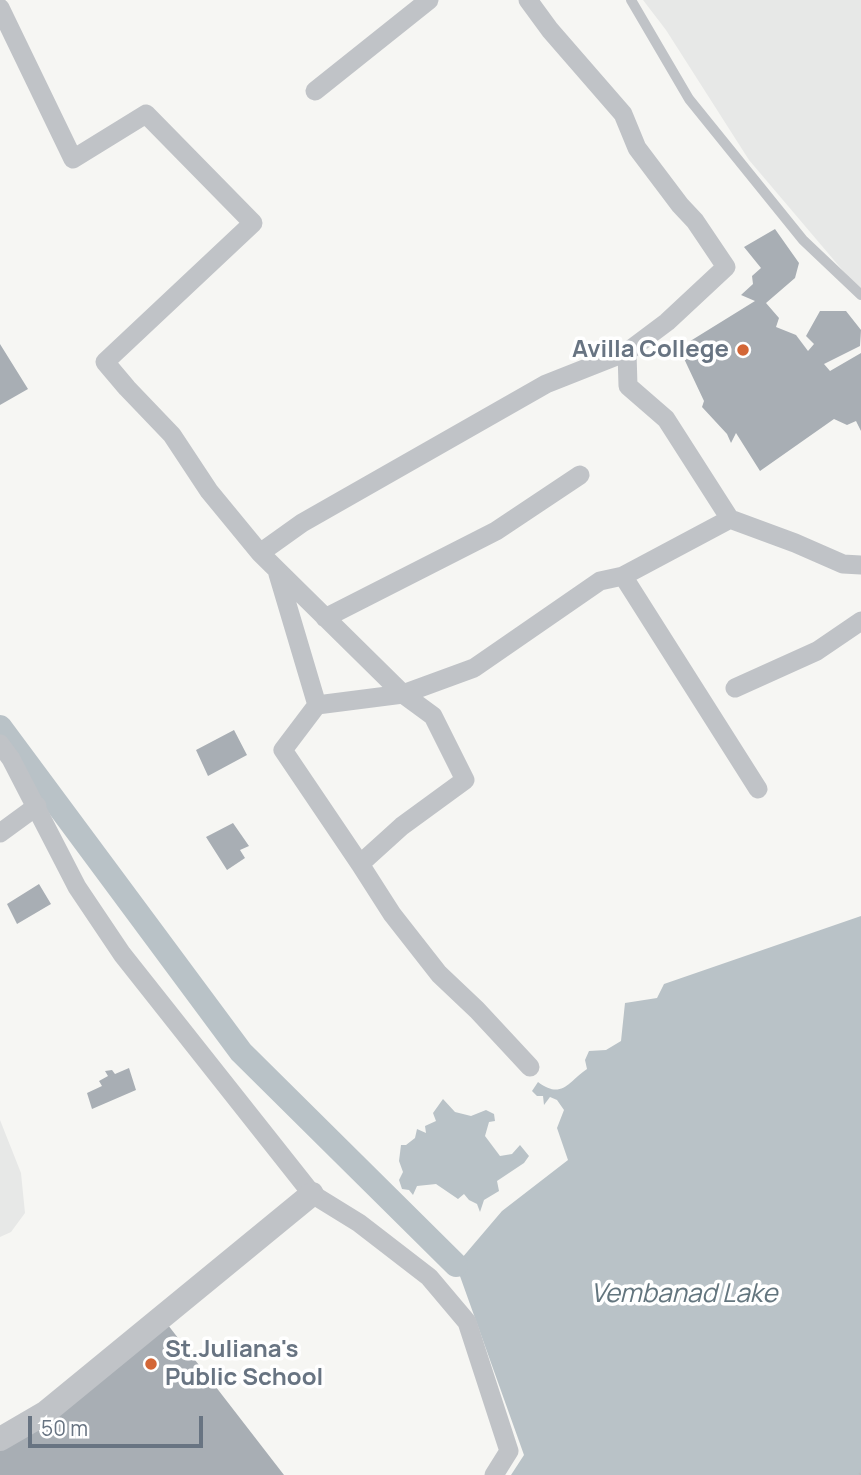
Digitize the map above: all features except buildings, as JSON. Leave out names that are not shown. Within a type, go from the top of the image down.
[{"type":"street","points":[[315,91],[429,0]]},
{"type":"street","points":[[260,553],[302,523],[546,384],[627,352],[667,322],[726,267],[695,221],[637,148],[623,114],[555,37],[528,0]]},
{"type":"street","points":[[0,8],[73,159],[146,114],[253,223],[105,362],[172,435],[209,491],[260,553],[403,694],[433,716],[465,780],[402,826],[360,864]]},
{"type":"street","points":[[627,352],[628,386],[666,419],[730,519],[843,564],[861,565]]},
{"type":"street","points":[[326,618],[496,531],[580,475]]},
{"type":"street","points":[[530,1067],[439,974],[392,914],[283,750],[317,705],[403,694],[474,668],[600,581],[623,576],[730,519]]},
{"type":"street","points":[[276,570],[317,705]]},
{"type":"street","points":[[623,576],[758,789]]},
{"type":"street","points":[[735,688],[817,651],[861,621]]},
{"type":"street","points":[[0,744],[37,806],[77,887],[122,954],[312,1194],[359,1223],[429,1277],[467,1322],[509,1451],[494,1475]]},
{"type":"street","points":[[0,833],[37,806]]},
{"type":"street","points":[[0,1439],[45,1413],[312,1194]]},
{"type":"lane","points":[[631,0],[690,99],[803,240],[861,295]]},
{"type":"shaded area","points":[[643,0],[861,0],[861,292],[749,160],[666,30]]},
{"type":"shaded area","points":[[0,1120],[21,1173],[25,1213],[11,1232],[0,1237]]},
{"type":"water","name":"Vembanad Lake","points":[[861,916],[861,1475],[511,1475],[524,1455],[456,1265],[502,1211],[568,1160],[557,1128],[564,1110],[557,1100],[550,1097],[544,1105],[543,1096],[537,1096],[532,1091],[538,1082],[553,1089],[564,1087],[587,1069],[585,1060],[589,1051],[606,1050],[621,1041],[625,1003],[657,998],[664,984]]},
{"type":"water","points":[[443,1099],[455,1112],[471,1116],[486,1110],[494,1114],[495,1121],[489,1122],[485,1136],[500,1156],[512,1154],[520,1145],[529,1156],[524,1163],[497,1181],[499,1191],[484,1200],[480,1212],[477,1204],[464,1194],[458,1199],[436,1184],[417,1186],[413,1195],[409,1190],[402,1189],[399,1180],[403,1172],[399,1161],[401,1145],[406,1145],[415,1138],[417,1129],[426,1133],[425,1126],[436,1121],[433,1113]]},
{"type":"waterway","points":[[0,727],[241,1052],[456,1265]]},
{"type":"place","name":"Avilla College","points":[[743,350]]},
{"type":"place","name":"St.Juliana's Public School","points":[[151,1364]]}]
